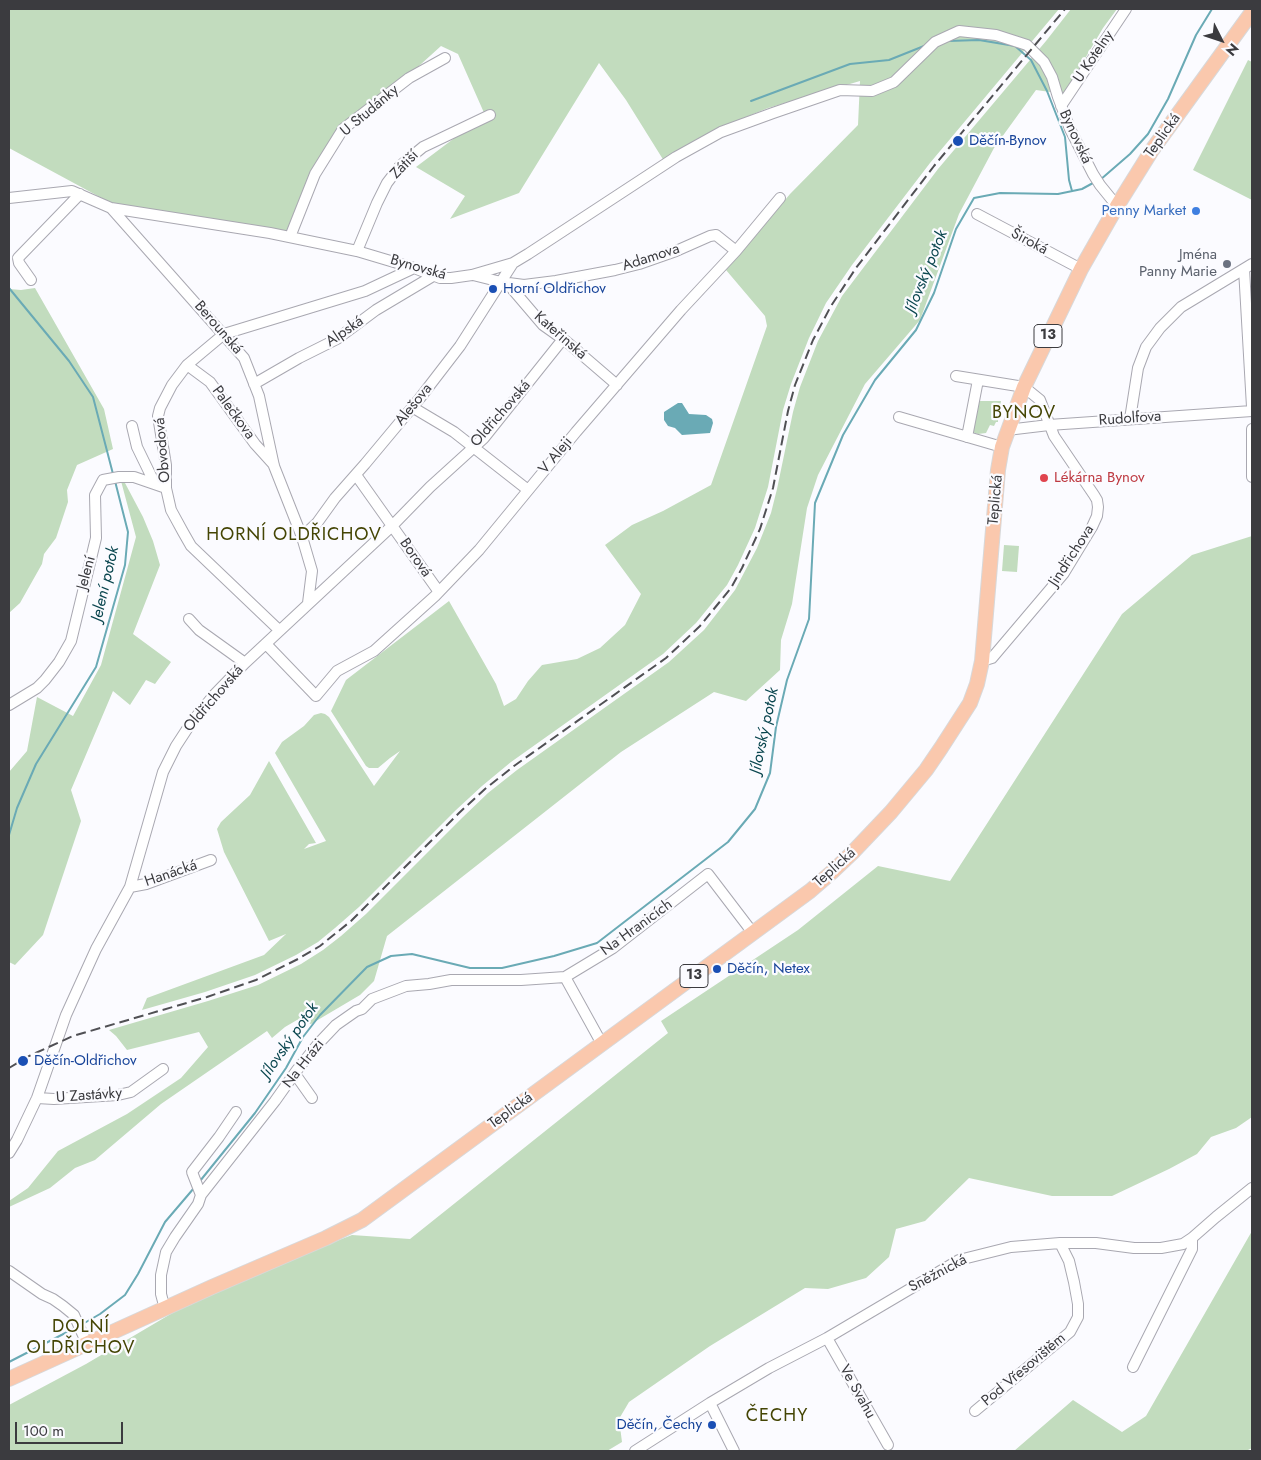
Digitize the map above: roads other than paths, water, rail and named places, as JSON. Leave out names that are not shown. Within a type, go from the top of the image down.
[{"type":"main road","name":"Teplická","points":[[9,1379],[85,1340],[165,1308],[326,1238],[362,1220],[810,891],[872,833],[910,791],[941,748],[970,702],[977,684],[982,661],[997,479],[1007,430],[1024,387],[1081,269],[1117,206],[1152,150],[1252,12]]},
{"type":"street","name":"U Kotelny","points":[[1061,106],[1126,9]]},
{"type":"street","name":"Bynovská","points":[[110,208],[270,233],[357,251],[445,279],[472,275],[513,263],[676,157],[721,132],[773,112],[840,90],[872,91],[894,82],[936,42],[959,31],[996,35],[1027,45],[1044,62],[1052,77],[1070,129],[1093,174],[1117,206]]},
{"type":"street","name":"U Studánky","points":[[290,237],[315,174],[343,129],[409,78],[445,58]]},
{"type":"street","name":"Zátiší","points":[[357,251],[387,183],[400,166],[422,146],[490,115]]},
{"type":"street","name":"Berounská","points":[[9,198],[72,191],[110,208],[244,358],[259,396],[274,466],[302,537],[312,571],[308,603]]},
{"type":"street","points":[[31,280],[19,263],[18,258],[80,194]]},
{"type":"street","name":"V Aleji","points":[[266,644],[316,696],[337,671],[374,651],[439,592],[479,550],[617,385],[736,251],[780,198]]},
{"type":"street","name":"Široká","points":[[976,214],[1081,269]]},
{"type":"street","name":"Adamova","points":[[472,275],[504,283],[524,285],[556,281],[639,264],[716,235],[736,251]]},
{"type":"street","name":"Alešova","points":[[302,537],[317,523],[334,498],[356,475],[412,408],[460,346],[504,283],[513,263]]},
{"type":"street","points":[[1130,420],[1138,368],[1146,347],[1160,328],[1180,307],[1248,267],[1252,409]]},
{"type":"street","name":"Obvodová","points":[[280,630],[191,546],[172,510],[166,488],[166,465],[158,416],[160,408],[172,385],[188,365],[224,334],[365,290],[414,268]]},
{"type":"street","name":"Alpská","points":[[254,384],[337,339],[376,310],[433,276]]},
{"type":"street","name":"Kateřinská","points":[[504,283],[543,325],[617,385]]},
{"type":"street","name":"Oldřichovská","points":[[9,1153],[18,1140],[37,1098],[66,1015],[96,949],[130,887],[157,790],[173,751],[200,712],[245,663],[484,438],[562,339]]},
{"type":"street","name":"Palečkova","points":[[188,365],[210,382],[255,444],[274,466]]},
{"type":"street","points":[[956,376],[1024,387]]},
{"type":"street","points":[[967,437],[978,380]]},
{"type":"street","name":"Jindřichova","points":[[982,661],[992,658],[1064,573],[1085,540],[1097,516],[1097,500],[1054,436],[1040,400],[1024,387]]},
{"type":"street","points":[[412,408],[454,432],[528,490]]},
{"type":"street","name":"Rudolfova","points":[[1007,430],[1252,409]]},
{"type":"street","points":[[899,417],[1002,448]]},
{"type":"street","points":[[132,426],[137,447],[155,484]]},
{"type":"street","points":[[1252,429],[1252,477]]},
{"type":"street","name":"Borová","points":[[356,475],[439,592]]},
{"type":"street","name":"Jelení","points":[[9,705],[37,688],[45,680],[59,662],[71,641],[96,538],[95,495],[103,480],[114,477],[134,477],[166,488]]},
{"type":"street","points":[[188,619],[199,630],[245,663]]},
{"type":"street","name":"Hanácká","points":[[130,887],[146,884],[211,860]]},
{"type":"street","name":"Na Hranicích","points":[[565,976],[613,948],[708,874],[753,933]]},
{"type":"street","points":[[565,976],[602,1044]]},
{"type":"street","name":"Na Hrázi","points":[[165,1308],[161,1294],[161,1275],[166,1252],[198,1204],[199,1188],[275,1102],[318,1044],[336,1025],[362,1009],[372,999],[406,986],[451,980],[521,980],[565,976]]},
{"type":"street","name":"U Zastávky","points":[[37,1098],[54,1099],[118,1095],[131,1092],[163,1069]]},
{"type":"street","points":[[295,1074],[312,1098]]},
{"type":"street","points":[[199,1188],[192,1172],[236,1112]]},
{"type":"street","name":"Sněžnická","points":[[635,1451],[768,1368],[827,1338],[959,1260],[1011,1247],[1060,1243],[1096,1243],[1134,1248],[1161,1248],[1183,1244],[1252,1188]]},
{"type":"street","points":[[1133,1367],[1192,1249],[1192,1238]]},
{"type":"street","name":"Pod Vřesovištěm","points":[[975,1411],[1070,1332],[1078,1317],[1078,1304],[1069,1261],[1060,1243]]},
{"type":"street","points":[[9,1271],[74,1315],[85,1340]]},
{"type":"street","name":"Ve Svahu","points":[[827,1338],[888,1446]]},
{"type":"street","points":[[710,1403],[734,1451]]},
{"type":"water","points":[[678,403],[682,403],[689,414],[706,415],[712,419],[713,423],[710,433],[682,435],[675,428],[668,426],[664,420],[664,412]]},
{"type":"waterway","name":"Jílovský potok","points":[[1100,180],[1130,154],[1148,134],[1168,99],[1196,35],[1212,9]]},
{"type":"waterway","points":[[948,41],[979,40],[1015,46],[1031,60],[1047,91],[1065,137],[1069,180],[1072,191]]},
{"type":"waterway","points":[[751,101],[850,64],[889,60],[924,46]]},
{"type":"waterway","name":"Jílovský potok","points":[[200,1181],[255,1113],[286,1068],[303,1037],[320,1015],[367,967],[391,956],[412,954],[470,968],[502,968],[554,956],[597,943],[728,842],[755,809],[770,773],[776,727],[787,680],[809,619],[815,503],[843,435],[875,380],[916,330],[934,293],[956,229],[974,198],[1000,193],[1058,194],[1082,189],[1093,183]]},
{"type":"waterway","name":"Jelení potok","points":[[9,288],[69,361],[93,397],[113,474]]},
{"type":"waterway","name":"Jelení potok","points":[[9,835],[17,808],[36,764],[96,667],[125,565],[128,532],[115,481]]},
{"type":"waterway","name":"Jílovský potok","points":[[81,1325],[100,1314],[125,1295],[165,1222],[194,1188]]},
{"type":"waterway","name":"Jílovský potok","points":[[9,1362],[75,1328]]},
{"type":"railway","points":[[9,1068],[29,1056],[73,1036],[207,997],[256,980],[320,946],[351,921],[485,789],[514,766],[666,658],[700,626],[731,588],[760,529],[773,488],[795,385],[813,340],[831,306],[856,268],[934,166],[1065,9]]},
{"type":"place","name":"Děčín-Bynov","points":[[958,141]]},
{"type":"place","name":"Penny Market","points":[[1196,211]]},
{"type":"place","name":"Jména Panny Marie","points":[[1227,264]]},
{"type":"place","name":"Horní Oldřichov","points":[[493,289]]},
{"type":"place","name":"Lékárna Bynov","points":[[1044,478]]},
{"type":"place","name":"Děčín, Netex","points":[[717,969]]},
{"type":"place","name":"Děčín-Oldřichov","points":[[23,1061]]},
{"type":"place","name":"Děčín, Čechy","points":[[712,1425]]},
{"type":"district","name":"BYNOV","points":[[1024,414]]},
{"type":"district","name":"HORNÍ OLDŘICHOV","points":[[294,536]]},
{"type":"district","name":"DOLNÍ OLDŘICHOV","points":[[81,1338]]},
{"type":"district","name":"ČECHY","points":[[777,1417]]}]
